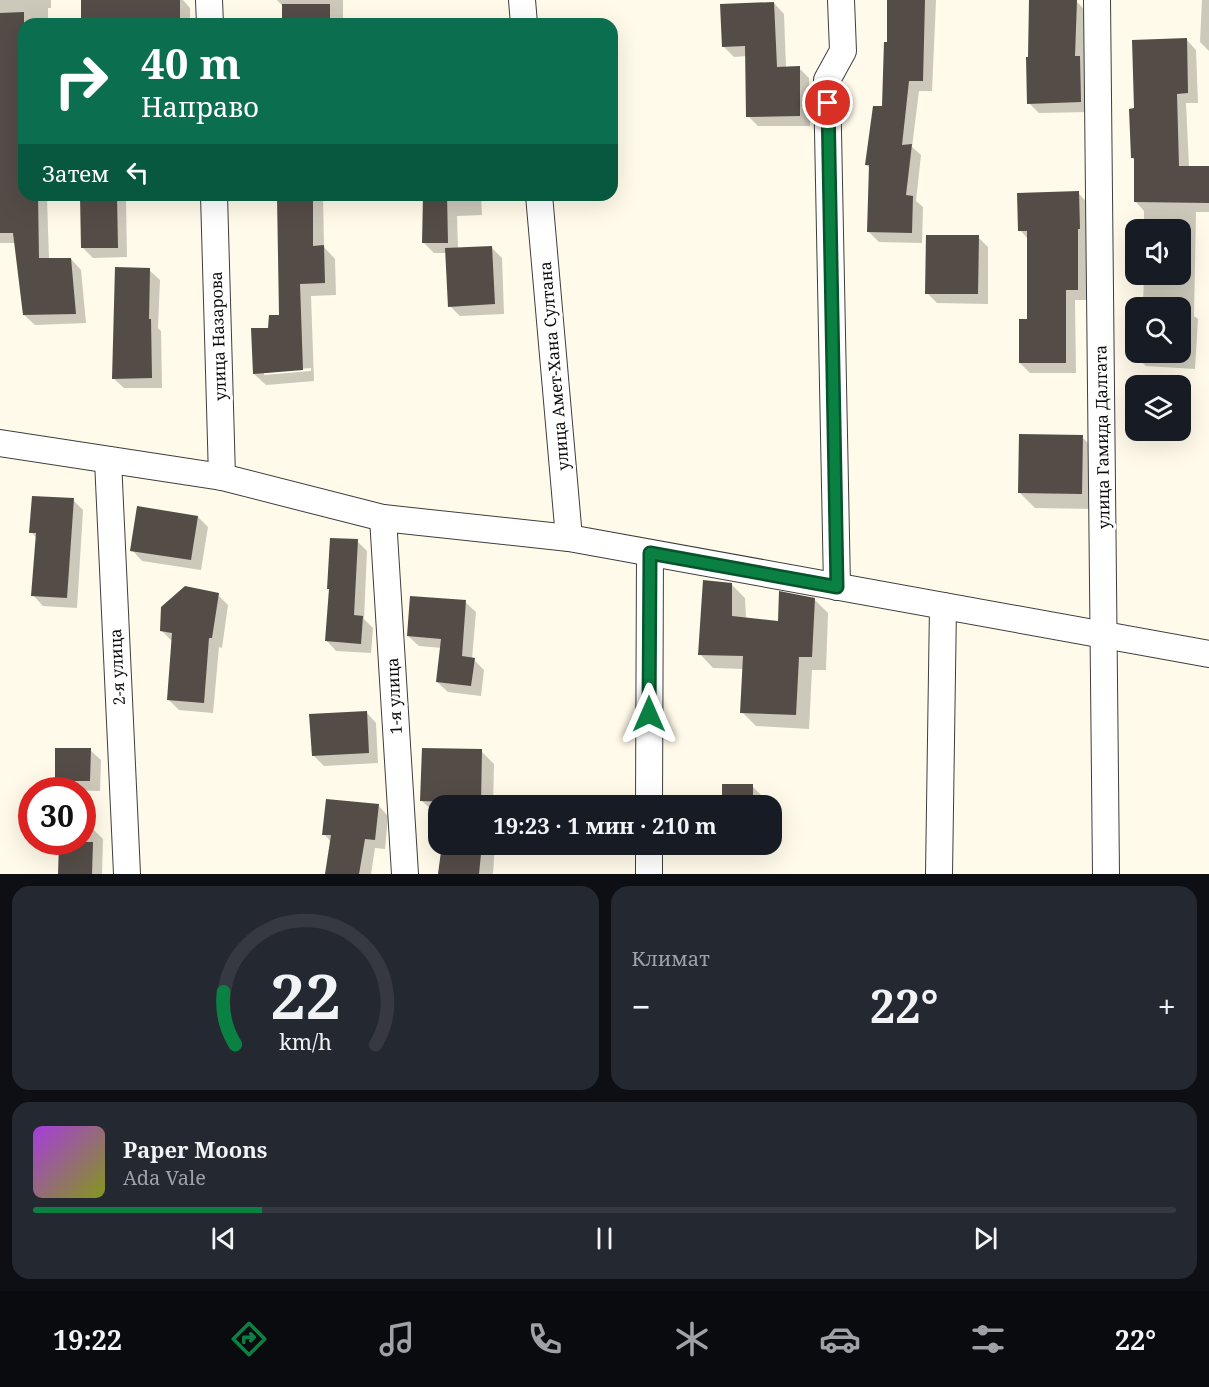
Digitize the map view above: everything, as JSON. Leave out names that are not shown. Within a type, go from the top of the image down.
[{"type":"street","points":[[209,0],[210,18]]},
{"type":"street","points":[[522,0],[524,18]]},
{"type":"street","points":[[837,587],[828,80],[843,51],[841,0]]},
{"type":"street","name":"улица Гамида Далгата","points":[[1097,0],[1106,874]]},
{"type":"street","name":"улица Назарова","points":[[214,201],[222,477]]},
{"type":"street","name":"улица Амет-Хана Султана","points":[[540,201],[569,538]]},
{"type":"street","points":[[0,443],[222,477],[383,518],[569,538],[1209,654]]},
{"type":"street","name":"2-я улица","points":[[108,460],[127,874]]},
{"type":"street","name":"1-я улица","points":[[383,518],[405,874]]},
{"type":"street","points":[[649,795],[650,553]]},
{"type":"street","points":[[939,874],[943,606]]},
{"type":"street","points":[[649,855],[649,874]]},
{"type":"building","points":[[81,0],[180,0],[180,18],[81,18]]},
{"type":"building","points":[[887,0],[925,0],[923,81],[909,81],[902,145],[912,144],[906,195],[913,196],[912,233],[867,232],[869,165],[865,165],[873,106],[882,106],[884,42],[887,42]]},
{"type":"building","points":[[1029,0],[1077,0],[1075,56],[1080,56],[1081,102],[1027,104],[1026,57],[1028,57]]},
{"type":"building","points":[[774,2],[777,67],[800,66],[800,116],[746,117],[745,46],[722,47],[720,4]]},
{"type":"building","points":[[282,4],[330,4],[330,18],[282,18]]},
{"type":"building","points":[[24,12],[24,18],[18,18],[18,201],[38,201],[39,258],[71,258],[76,314],[23,315],[13,233],[0,233],[0,13]]},
{"type":"building","points":[[1187,38],[1188,93],[1177,94],[1179,166],[1209,166],[1209,203],[1134,202],[1134,158],[1131,158],[1129,109],[1134,108],[1132,40]]},
{"type":"building","points":[[1079,191],[1078,290],[1066,290],[1066,363],[1019,363],[1019,319],[1027,319],[1027,231],[1018,231],[1017,193]]},
{"type":"building","points":[[80,201],[117,201],[118,248],[81,248]]},
{"type":"building","points":[[277,201],[313,201],[313,246],[324,245],[325,283],[300,284],[303,370],[253,374],[251,328],[268,328],[269,315],[279,315]]},
{"type":"building","points":[[423,201],[447,201],[448,243],[422,243]]},
{"type":"building","points":[[926,235],[979,235],[978,294],[925,294]]},
{"type":"building","points":[[492,246],[495,304],[448,307],[445,248]]},
{"type":"building","points":[[115,267],[150,268],[149,319],[151,319],[152,378],[112,379]]},
{"type":"building","points":[[1019,434],[1083,435],[1082,494],[1018,493]]},
{"type":"building","points":[[32,496],[74,498],[67,598],[31,596],[36,533],[29,533]]},
{"type":"building","points":[[137,506],[198,516],[191,560],[130,551]]},
{"type":"building","points":[[330,538],[358,539],[354,615],[363,616],[361,644],[325,641]]},
{"type":"building","points":[[703,580],[732,583],[732,616],[778,621],[779,591],[815,598],[812,657],[799,657],[796,715],[740,713],[743,656],[698,655]]},
{"type":"building","points":[[185,586],[219,593],[212,638],[209,638],[204,703],[167,700],[172,633],[160,631],[161,607]]},
{"type":"building","points":[[410,596],[466,600],[462,656],[475,658],[471,686],[436,682],[441,639],[407,636]]},
{"type":"building","points":[[367,711],[369,753],[312,756],[309,714]]},
{"type":"building","points":[[55,748],[91,748],[90,777],[55,777]]},
{"type":"building","points":[[422,748],[482,749],[481,795],[428,795],[428,801],[420,801]]},
{"type":"building","points":[[722,784],[753,784],[753,795],[722,795]]},
{"type":"building","points":[[326,799],[379,804],[375,840],[365,839],[359,874],[325,874],[331,835],[322,835]]},
{"type":"building","points":[[59,855],[93,855],[92,874],[58,874]]},
{"type":"building","points":[[441,855],[481,855],[479,874],[438,874]]},
{"type":"route","points":[[649,714],[650,553],[837,587],[828,103]]}]
